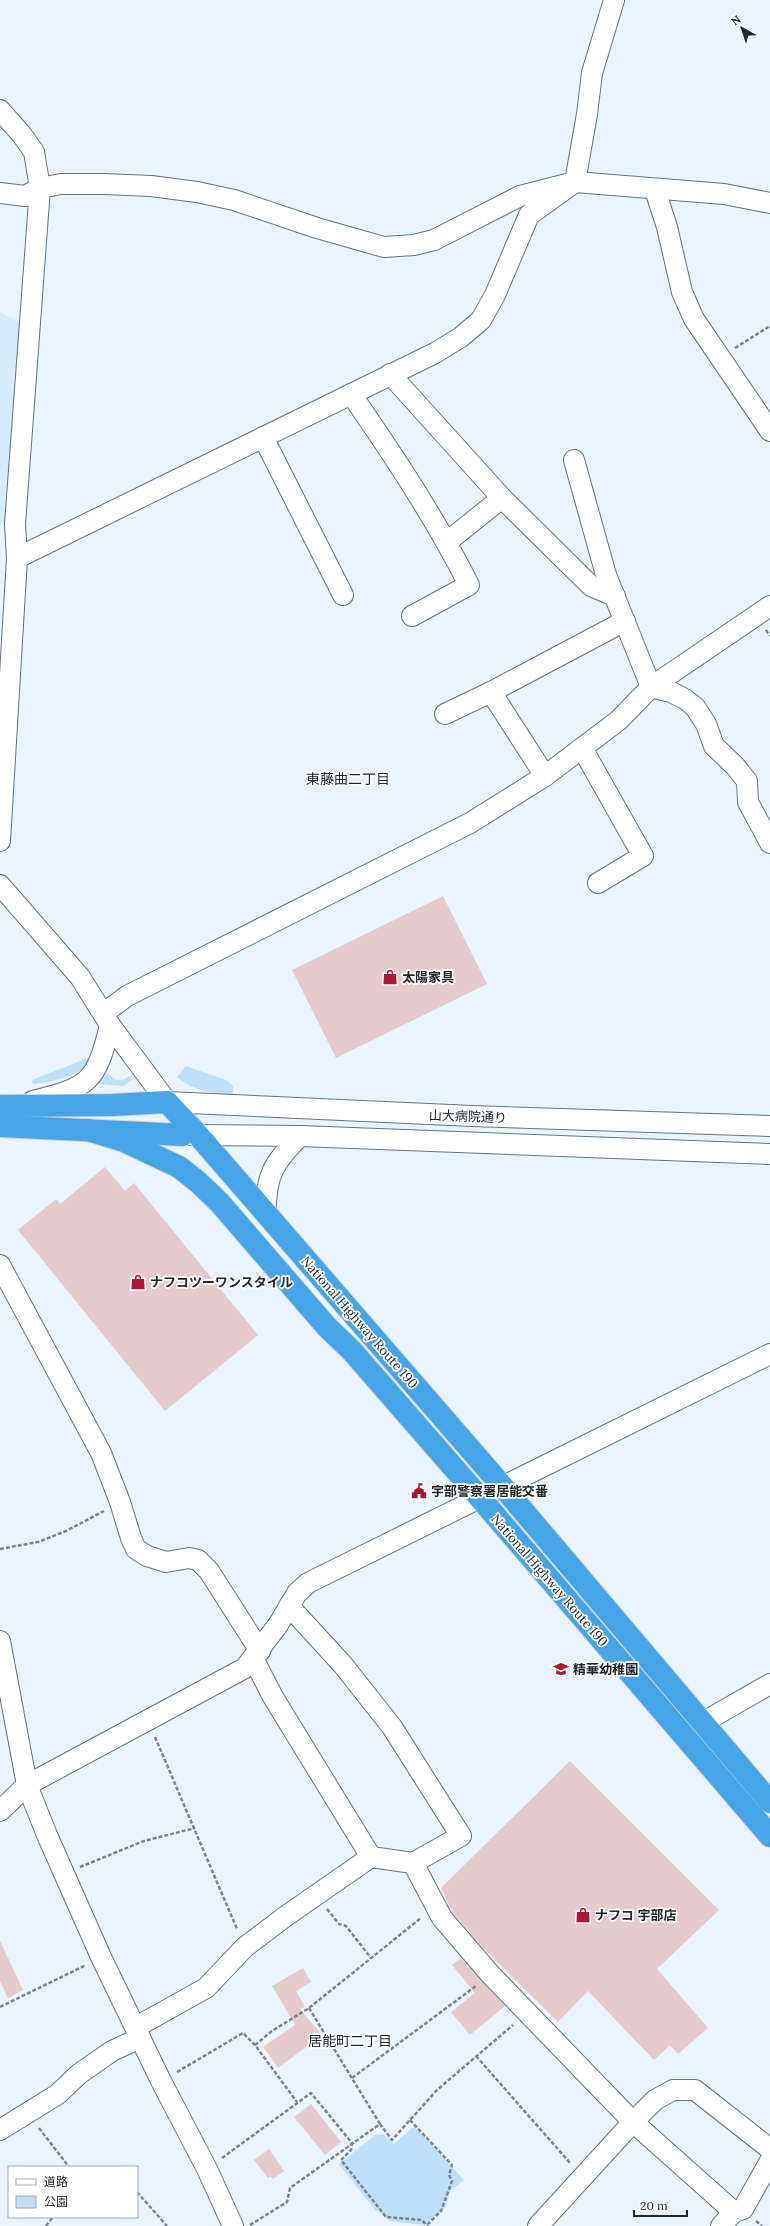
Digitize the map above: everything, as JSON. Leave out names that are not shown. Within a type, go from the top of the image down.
[{"type":"highway","points":[[5,1106],[166,1102],[190,1135]]},
{"type":"highway","points":[[0,1126],[190,1135]]},
{"type":"highway","points":[[88,1130],[107,1135],[145,1150],[179,1167],[198,1182],[219,1202],[327,1327],[352,1351]]},
{"type":"highway","name":"National Highway Route 190","points":[[190,1135],[266,1213],[503,1487],[770,1802]]},
{"type":"highway","name":"National Highway Route 190","points":[[190,1135],[194,1152],[335,1320],[352,1351],[770,1836]]},
{"type":"street","points":[[17,558],[351,394],[461,337],[482,320],[496,295],[529,215],[575,182],[587,114],[592,73],[597,50],[614,0]]},
{"type":"street","points":[[0,110],[22,135],[34,152],[40,188],[15,524],[17,558],[0,841]]},
{"type":"street","points":[[0,193],[25,196],[40,188],[61,184],[151,186],[197,192],[234,200],[317,228],[384,247],[414,245],[434,240],[520,196],[575,182],[655,190],[724,194],[770,203]]},
{"type":"street","points":[[655,190],[667,227],[682,292],[694,319],[770,431]]},
{"type":"street","points":[[390,374],[502,498],[591,586],[615,596]]},
{"type":"street","points":[[351,394],[399,463],[447,542],[469,585],[412,616]]},
{"type":"street","points":[[263,437],[343,595]]},
{"type":"street","points":[[574,460],[606,575],[651,687]]},
{"type":"street","points":[[447,542],[502,498]]},
{"type":"street","points":[[5,1106],[68,1092],[81,1085],[93,1074],[103,1056],[107,1019],[127,996],[470,823],[545,776],[619,720],[651,687],[770,606]]},
{"type":"street","points":[[445,714],[491,692],[625,620]]},
{"type":"street","points":[[651,687],[671,692],[685,699],[695,708],[706,724],[714,746],[735,766],[747,781],[748,802],[770,843]]},
{"type":"street","points":[[491,692],[545,776]]},
{"type":"street","points":[[582,748],[643,856],[598,883]]},
{"type":"street","points":[[0,885],[80,977],[107,1019],[166,1102]]},
{"type":"street","name":"山大病院通り","points":[[166,1102],[472,1116],[770,1126]]},
{"type":"street","name":"山大病院通り","points":[[190,1135],[300,1136],[770,1154]]},
{"type":"street","points":[[266,1213],[265,1193],[269,1174],[280,1156],[300,1136]]},
{"type":"street","points":[[0,1265],[101,1453],[136,1549],[147,1556],[166,1562],[189,1558],[198,1560],[209,1571],[257,1655],[273,1697],[370,1857]]},
{"type":"street","points":[[0,1811],[27,1785],[245,1668],[257,1655],[297,1593],[308,1583],[770,1354]]},
{"type":"street","points":[[0,2130],[58,2094],[79,2074],[206,1988],[245,1947],[286,1916],[317,1896],[370,1857],[413,1863],[461,1836],[392,1727],[343,1665],[289,1606]]},
{"type":"street","points":[[0,1641],[27,1785],[101,1957],[161,2081],[207,2169],[233,2226]]},
{"type":"street","points":[[702,1723],[770,1684]]},
{"type":"street","points":[[413,1863],[442,1918],[491,1975],[727,2219],[743,2209],[770,2161]]},
{"type":"street","points":[[538,2226],[633,2122],[655,2100],[673,2090],[696,2090],[770,2149]]},
{"type":"path","points":[[720,357],[770,326]]},
{"type":"path","points":[[0,1549],[38,1542],[66,1531],[120,1502]]},
{"type":"path","points":[[147,1720],[195,1828],[245,1947]]},
{"type":"path","points":[[64,1874],[144,1841],[195,1828]]},
{"type":"path","points":[[317,1896],[339,1924],[346,1926],[371,1958]]},
{"type":"path","points":[[255,2045],[272,2031],[309,2008],[436,1907]]},
{"type":"path","points":[[0,2007],[101,1957]]},
{"type":"path","points":[[352,2078],[491,1975]]},
{"type":"path","points":[[309,2008],[380,2124],[392,2140],[437,2090],[528,2013]]},
{"type":"path","points":[[161,2081],[243,2033],[255,2045],[297,2102]]},
{"type":"path","points":[[476,2056],[582,2177]]},
{"type":"path","points":[[207,2169],[311,2093],[352,2143],[351,2150],[341,2160],[386,2217],[422,2220],[427,2226],[441,2211],[452,2181],[449,2175],[452,2165],[410,2120]]},
{"type":"path","points":[[27,2114],[68,2166]]},
{"type":"path","points":[[248,2226],[287,2202],[290,2188],[380,2124]]},
{"type":"path","points":[[138,2193],[167,2226]]},
{"type":"path","points":[[46,2226],[52,2218]]},
{"type":"shaded area","points":[[0,312],[20,323],[6,523],[0,524]]},
{"type":"green space","points":[[88,1058],[93,1062],[72,1075],[49,1082],[33,1084],[32,1080]]},
{"type":"green space","points":[[186,1066],[228,1081],[233,1086],[233,1095],[204,1090],[183,1082],[177,1077]]},
{"type":"green space","points":[[107,1073],[116,1080],[123,1080],[129,1076],[132,1080],[123,1086],[99,1084],[98,1082]]},
{"type":"green space","points":[[414,2126],[464,2180],[450,2191],[446,2207],[424,2225],[389,2221],[378,2210],[376,2211],[339,2164],[375,2135],[383,2134],[394,2144]]},
{"type":"building","name":"太陽家具","points":[[443,896],[487,984],[336,1058],[292,970]]},
{"type":"building","name":"ナフコツーワンスタイル","points":[[105,1167],[125,1191],[134,1183],[258,1335],[165,1411],[18,1230],[56,1199],[60,1204]]},
{"type":"building","name":"ナフコ 宇部店","points":[[570,1761],[719,1910],[657,1969],[708,2028],[678,2054],[670,2045],[654,2060],[588,1991],[558,2022],[481,1946],[452,1911],[441,1888]]},
{"type":"building","points":[[0,1941],[23,1990],[8,1998],[0,1981]]},
{"type":"building","points":[[461,1958],[505,2006],[470,2035],[451,2012],[475,1993],[452,1965]]},
{"type":"building","points":[[303,1968],[311,1982],[296,1991],[305,2007],[300,2009],[322,2035],[278,2068],[263,2047],[295,2025],[272,1986]]},
{"type":"building","points":[[311,2104],[341,2142],[325,2155],[294,2117]]},
{"type":"building","points":[[269,2149],[284,2171],[273,2179],[270,2176],[268,2178],[254,2160]]},
{"type":"place","name":"太陽家具","points":[[390,977]]},
{"type":"place","name":"ナフコツーワンスタイル","points":[[138,1282]]},
{"type":"place","name":"宇部警察署居能交番","points":[[419,1491]]},
{"type":"place","name":"精華幼稚園","points":[[561,1669]]},
{"type":"place","name":"ナフコ 宇部店","points":[[583,1915]]},
{"type":"district","name":"東藤曲二丁目","points":[[348,779]]},
{"type":"district","name":"居能町二丁目","points":[[350,2041]]}]
